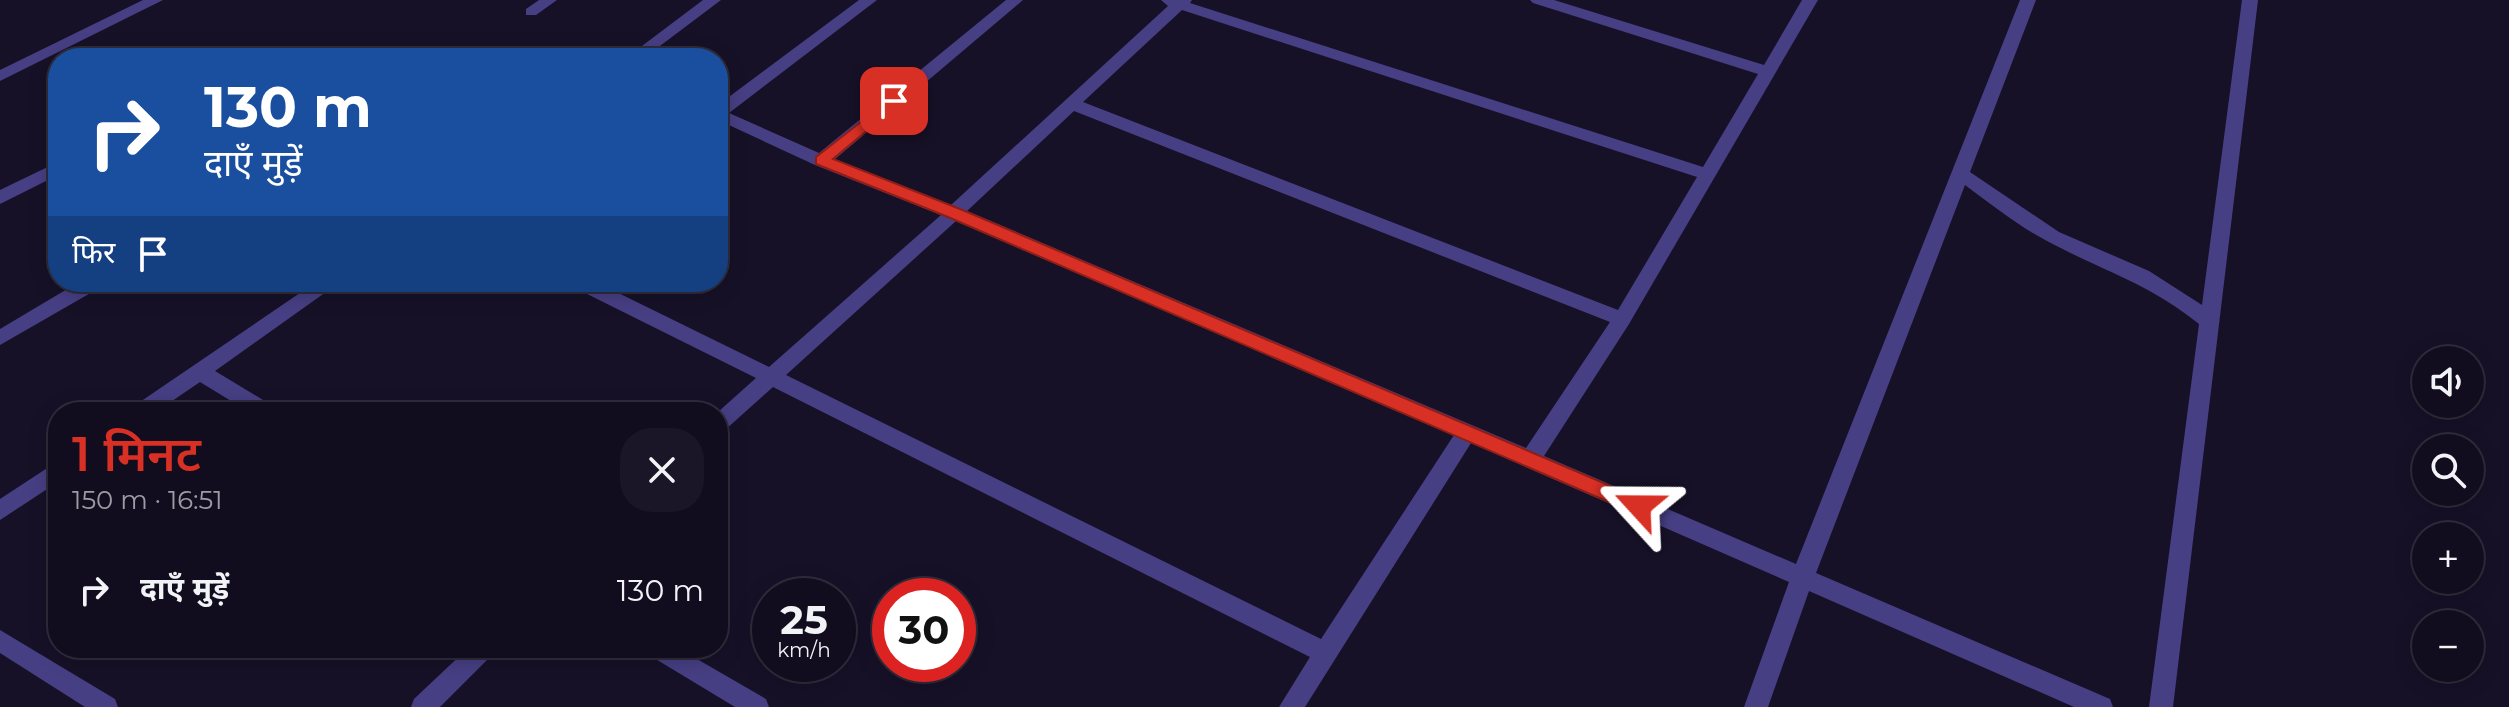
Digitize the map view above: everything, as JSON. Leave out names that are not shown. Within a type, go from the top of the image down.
[{"type":"street","points":[[57,48],[155,0]]},
{"type":"street","points":[[531,12],[549,0]]},
{"type":"street","points":[[648,48],[713,0]]},
{"type":"street","points":[[728,106],[869,0]]},
{"type":"street","points":[[821,161],[1015,0]]},
{"type":"street","points":[[1538,0],[1767,71]]},
{"type":"street","points":[[1530,459],[1622,319],[1810,0]]},
{"type":"street","points":[[1756,707],[1802,578],[2028,0]]},
{"type":"street","points":[[2161,707],[2250,0]]},
{"type":"street","points":[[728,414],[954,213],[1072,104],[1175,2],[1708,175]]},
{"type":"street","points":[[0,76],[48,52]]},
{"type":"street","points":[[1072,104],[1622,319]]},
{"type":"street","points":[[728,118],[821,161],[954,213],[2101,707]]},
{"type":"street","points":[[0,198],[48,173]]},
{"type":"street","points":[[1959,173],[2052,236],[2142,276],[2176,295],[2209,321]]},
{"type":"street","points":[[0,338],[77,292]]},
{"type":"street","points":[[155,402],[315,292]]},
{"type":"street","points":[[600,292],[1323,652]]},
{"type":"street","points":[[199,371],[250,402]]},
{"type":"street","points":[[1291,707],[1323,652],[1466,434]]},
{"type":"street","points":[[0,511],[48,477]]},
{"type":"street","points":[[0,640],[106,707]]},
{"type":"street","points":[[423,707],[474,658]]},
{"type":"street","points":[[674,658],[757,707]]},
{"type":"route","points":[[894,101],[821,161],[954,213],[1639,506]]}]
